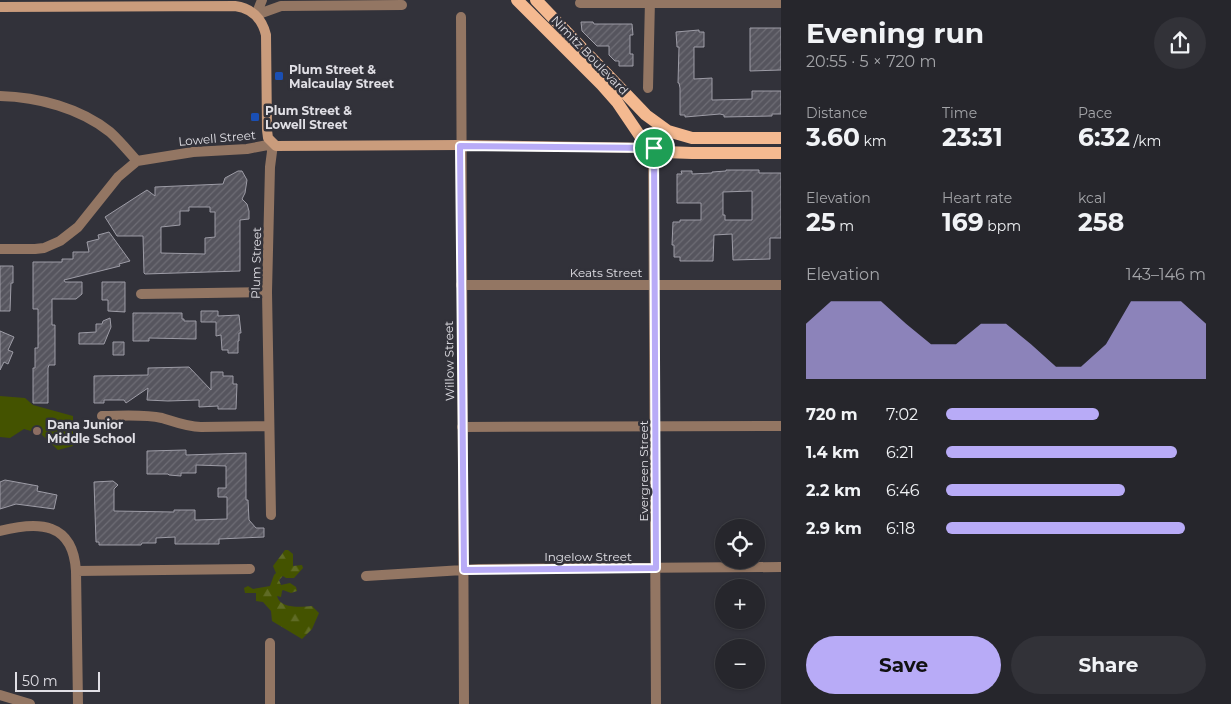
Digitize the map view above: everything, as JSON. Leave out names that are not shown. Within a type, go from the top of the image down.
[{"type":"main road","name":"Nimitz Boulevard","points":[[517,0],[602,85],[617,102],[638,134],[654,148]]},
{"type":"main road","name":"Nimitz Boulevard","points":[[536,0],[649,118],[662,128],[676,134],[703,138],[781,138]]},
{"type":"main road","points":[[654,148],[703,138]]},
{"type":"main road","points":[[654,148],[660,151],[676,153],[781,154]]},
{"type":"street","points":[[256,15],[262,0]]},
{"type":"street","points":[[580,3],[650,1],[781,2]]},
{"type":"street","points":[[648,88],[650,1]]},
{"type":"street","points":[[0,7],[86,3],[235,6],[246,8],[256,15]]},
{"type":"street","points":[[256,15],[282,6],[402,4]]},
{"type":"street","name":"Plum Street","points":[[256,15],[263,26],[266,38],[267,130],[268,138],[273,144],[270,167],[267,292],[271,515]]},
{"type":"street","name":"Willow Street","points":[[461,17],[460,146],[464,704]]},
{"type":"street","points":[[0,96],[38,100],[77,114],[109,132],[137,161],[118,177],[78,227],[60,242],[35,249],[0,248]]},
{"type":"street","name":"Lowell Street","points":[[137,161],[192,152],[247,149],[273,144],[279,147],[654,148]]},
{"type":"street","name":"Evergreen Street","points":[[654,148],[656,704]]},
{"type":"street","name":"Keats Street","points":[[461,285],[781,285]]},
{"type":"street","points":[[141,294],[267,292]]},
{"type":"street","points":[[102,416],[148,416],[201,428],[268,426]]},
{"type":"street","points":[[462,427],[781,426]]},
{"type":"street","points":[[0,531],[26,525],[39,525],[52,529],[72,549],[76,560],[78,704]]},
{"type":"street","name":"Ingelow Street","points":[[366,576],[464,570],[781,567]]},
{"type":"street","points":[[76,571],[250,569]]},
{"type":"street","points":[[270,644],[270,704]]},
{"type":"street","points":[[0,695],[30,704]]},
{"type":"green space","name":"Dana Junior Middle School","points":[[0,396],[25,398],[33,405],[73,416],[73,446],[58,450],[41,434],[24,429],[10,438],[0,437]]},
{"type":"green space","points":[[285,550],[293,554],[293,566],[302,565],[303,568],[294,578],[283,576],[279,580],[281,585],[290,583],[296,587],[297,591],[291,593],[283,590],[281,597],[277,596],[279,600],[286,605],[312,606],[319,613],[312,629],[302,639],[272,621],[271,611],[263,602],[256,601],[256,593],[245,593],[244,588],[248,586],[253,589],[270,586],[276,573],[273,566]]},
{"type":"building","points":[[581,22],[632,24],[633,35],[630,35],[630,54],[633,54],[633,66],[619,66],[619,61],[615,61],[609,55],[609,46],[597,46],[582,31]]},
{"type":"building","points":[[750,28],[781,28],[781,70],[750,71]]},
{"type":"building","points":[[699,30],[699,32],[704,32],[704,47],[694,47],[694,79],[712,78],[712,100],[752,99],[752,91],[781,91],[781,114],[772,114],[772,116],[724,117],[724,115],[720,114],[685,117],[685,115],[680,115],[680,88],[678,83],[679,47],[677,47],[676,32]]},
{"type":"building","points":[[759,170],[759,173],[781,173],[781,238],[770,238],[770,259],[733,260],[732,234],[714,235],[713,261],[680,261],[680,257],[674,257],[674,245],[672,245],[673,222],[701,220],[701,203],[677,203],[677,174],[682,174],[681,171],[692,171],[692,174]],"holes":[[[752,191],[752,220],[725,220],[725,215],[723,215],[723,192]]]},
{"type":"building","points":[[238,171],[242,171],[247,180],[242,199],[247,204],[249,219],[240,220],[240,271],[145,274],[143,236],[117,236],[105,217],[147,190],[155,196],[155,187],[223,184],[225,178]],"holes":[[[189,207],[210,207],[210,212],[215,212],[215,237],[205,238],[205,254],[161,253],[161,227],[180,225],[180,211],[189,211]]]},
{"type":"building","points":[[109,232],[130,261],[119,264],[120,266],[64,280],[65,282],[82,282],[82,294],[76,299],[52,299],[52,325],[55,325],[55,365],[49,365],[48,368],[48,403],[33,403],[33,368],[35,368],[35,348],[38,348],[38,309],[33,309],[33,262],[62,262],[62,259],[73,259],[73,252],[89,252],[87,242],[99,239],[98,235]]},
{"type":"building","points":[[0,266],[13,266],[10,311],[0,311]]},
{"type":"building","points":[[102,282],[125,282],[125,312],[108,311],[108,300],[102,300]]},
{"type":"building","points":[[201,311],[218,311],[218,316],[239,315],[241,333],[239,333],[238,353],[228,353],[228,350],[222,350],[221,335],[216,336],[216,322],[201,322]]},
{"type":"building","points":[[133,313],[182,313],[184,321],[196,321],[196,339],[149,338],[149,341],[133,341]]},
{"type":"building","points":[[110,318],[111,327],[104,344],[79,344],[79,333],[96,332],[96,324],[102,324],[103,321]]},
{"type":"building","points":[[0,331],[14,337],[8,350],[13,352],[8,364],[4,362],[0,370]]},
{"type":"building","points":[[113,342],[124,342],[124,355],[113,355]]},
{"type":"building","points":[[189,367],[211,390],[211,372],[223,372],[223,376],[233,376],[233,384],[237,384],[236,409],[218,409],[218,406],[199,407],[199,400],[147,400],[148,388],[126,403],[124,400],[104,400],[104,403],[94,403],[94,376],[148,375],[148,368]]},
{"type":"building","points":[[186,450],[186,455],[246,453],[246,500],[248,500],[249,520],[256,528],[264,528],[264,537],[219,539],[219,544],[175,544],[175,537],[156,538],[156,543],[142,543],[141,545],[99,545],[99,542],[96,542],[94,482],[113,481],[118,485],[114,489],[114,511],[174,512],[174,510],[195,510],[195,520],[227,519],[227,497],[218,497],[218,488],[226,488],[226,466],[196,465],[196,473],[181,473],[181,476],[147,474],[147,451]]},
{"type":"building","points":[[5,480],[38,486],[37,491],[57,495],[54,509],[16,504],[0,509],[0,482]]},
{"type":"place","name":"Plum Street & Malcaulay Street","points":[[279,76]]},
{"type":"place","name":"Plum Street & Lowell Street","points":[[255,117]]},
{"type":"place","name":"Dana Junior Middle School","points":[[37,431]]},
{"type":"route","points":[[460,146],[654,148],[656,568],[464,570],[460,146]]}]
